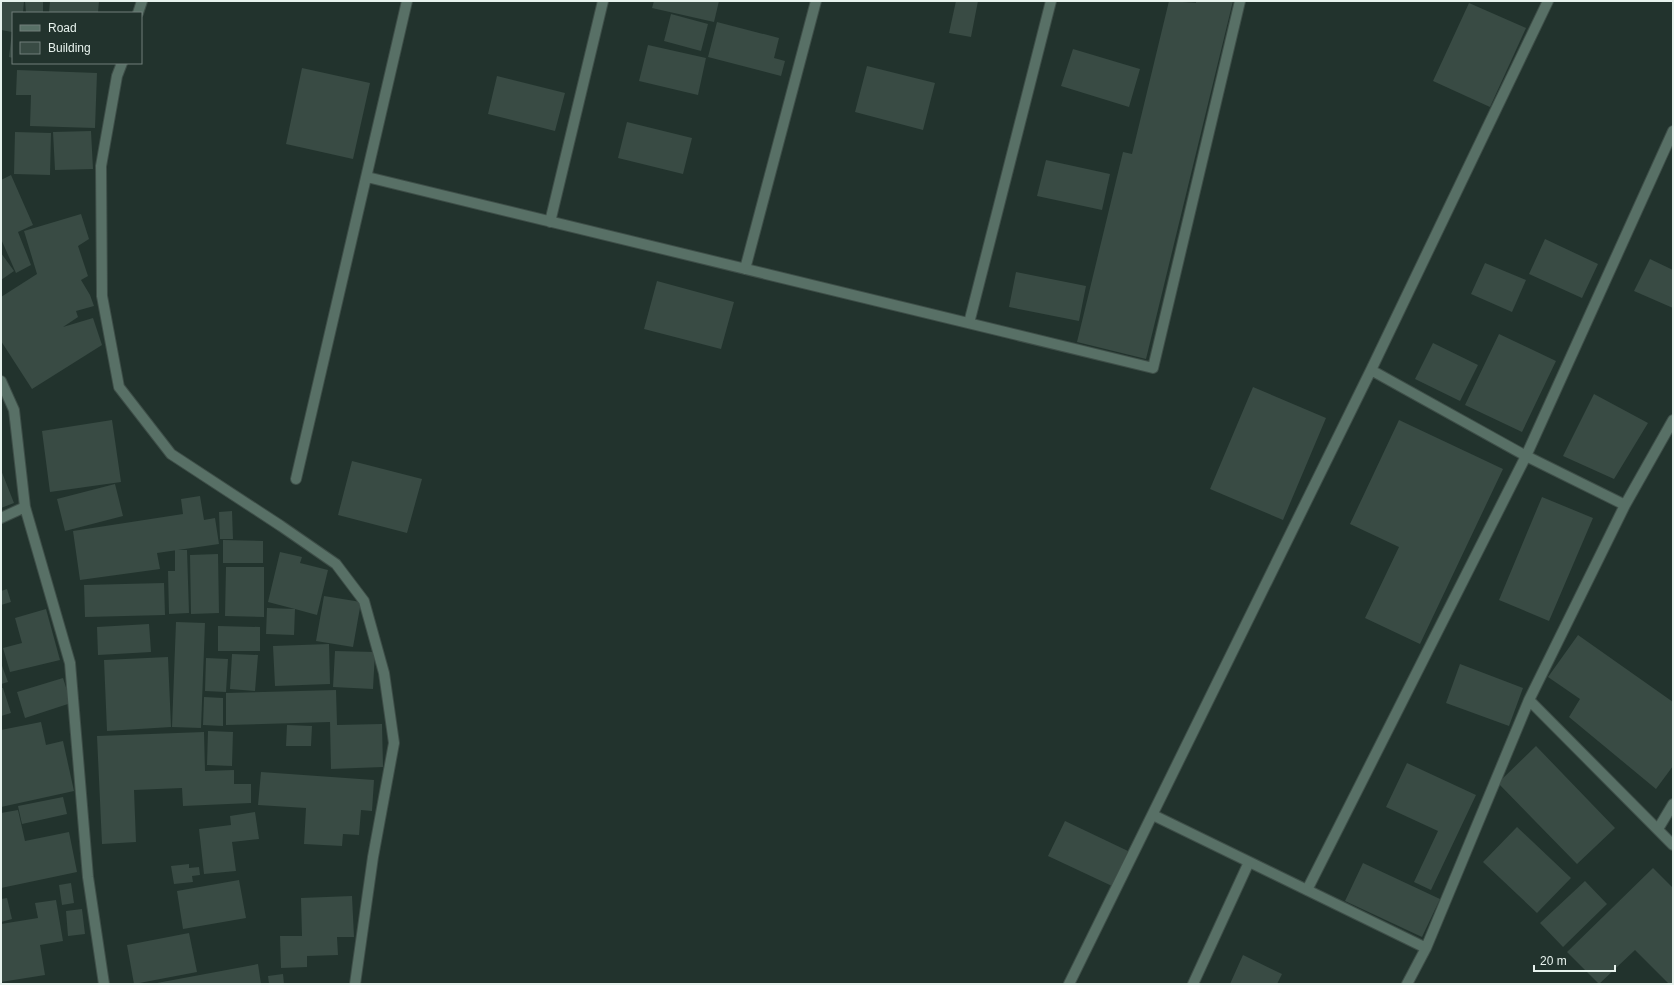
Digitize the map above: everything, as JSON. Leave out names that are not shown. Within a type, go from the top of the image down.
[{"type":"street","points":[[138,12],[142,1]]},
{"type":"street","points":[[296,479],[407,1]]},
{"type":"street","points":[[550,222],[603,1]]},
{"type":"street","points":[[745,269],[816,1]]},
{"type":"street","points":[[969,323],[1051,1]]},
{"type":"street","points":[[366,177],[1153,368],[1240,1]]},
{"type":"street","points":[[1069,984],[1371,370],[1548,1]]},
{"type":"street","points":[[122,64],[117,76],[101,166],[102,296],[118,387],[171,454],[336,564],[364,601],[384,673],[394,743],[373,857],[356,984]]},
{"type":"street","points":[[1307,890],[1526,456],[1673,131]]},
{"type":"street","points":[[1371,370],[1526,456],[1625,505]]},
{"type":"street","points":[[1,381],[14,410],[25,507],[70,663],[88,877],[104,984]]},
{"type":"street","points":[[1407,984],[1426,948],[1529,700],[1625,505],[1673,420]]},
{"type":"street","points":[[1,518],[25,507]]},
{"type":"street","points":[[1529,700],[1658,828],[1673,845]]},
{"type":"street","points":[[1658,828],[1673,804]]},
{"type":"street","points":[[1153,815],[1426,948]]},
{"type":"street","points":[[1193,984],[1249,862]]},
{"type":"building","points":[[1,1],[24,1],[23,12],[12,12],[12,32],[1,30]]},
{"type":"building","points":[[25,1],[43,1],[43,12],[26,12]]},
{"type":"building","points":[[50,1],[99,1],[98,12],[49,12]]},
{"type":"building","points":[[654,1],[719,1],[714,22],[652,8]]},
{"type":"building","points":[[956,1],[978,1],[971,37],[949,33]]},
{"type":"building","points":[[1169,1],[1196,3],[1196,1],[1233,1],[1146,359],[1077,342],[1123,152],[1132,154]]},
{"type":"building","points":[[1469,3],[1526,28],[1490,107],[1433,81]]},
{"type":"building","points":[[671,14],[708,24],[701,51],[664,41]]},
{"type":"building","points":[[717,22],[779,38],[774,58],[785,61],[781,76],[708,57]]},
{"type":"building","points":[[12,32],[12,58],[9,57]]},
{"type":"building","points":[[648,45],[706,58],[698,95],[639,81]]},
{"type":"building","points":[[1073,49],[1140,69],[1129,107],[1061,86]]},
{"type":"building","points":[[867,66],[935,83],[923,130],[855,112]]},
{"type":"building","points":[[302,68],[370,83],[353,159],[286,144]]},
{"type":"building","points":[[17,70],[97,73],[95,128],[30,126],[31,95],[16,95]]},
{"type":"building","points":[[497,76],[565,93],[555,131],[488,114]]},
{"type":"building","points":[[627,122],[692,138],[683,174],[618,158]]},
{"type":"building","points":[[91,131],[93,169],[55,170],[53,132]]},
{"type":"building","points":[[15,132],[51,133],[50,175],[14,174]]},
{"type":"building","points":[[1046,160],[1110,174],[1102,210],[1037,196]]},
{"type":"building","points":[[11,175],[33,225],[18,232],[31,265],[16,273],[1,239],[1,180]]},
{"type":"building","points":[[81,214],[89,239],[78,246],[88,276],[81,280],[90,295],[94,306],[76,311],[78,317],[63,327],[93,318],[102,345],[32,389],[1,341],[1,297],[37,274],[24,231]]},
{"type":"building","points":[[1545,239],[1598,264],[1582,298],[1529,274]]},
{"type":"building","points":[[1,253],[14,271],[1,280]]},
{"type":"building","points":[[1650,259],[1673,270],[1673,308],[1634,291]]},
{"type":"building","points":[[1485,263],[1526,280],[1512,312],[1471,294]]},
{"type":"building","points":[[1016,272],[1086,286],[1079,321],[1009,307]]},
{"type":"building","points":[[657,281],[734,302],[721,349],[644,329]]},
{"type":"building","points":[[1499,334],[1556,361],[1522,432],[1465,405]]},
{"type":"building","points":[[1433,343],[1478,365],[1460,401],[1415,379]]},
{"type":"building","points":[[1253,387],[1326,418],[1283,520],[1210,489]]},
{"type":"building","points":[[1594,394],[1648,423],[1614,479],[1563,456]]},
{"type":"building","points":[[112,420],[121,482],[50,492],[42,431]]},
{"type":"building","points":[[1399,420],[1503,469],[1420,644],[1365,618],[1399,547],[1350,524]]},
{"type":"building","points":[[352,461],[422,479],[407,533],[338,515]]},
{"type":"building","points":[[1,470],[14,503],[1,508]]},
{"type":"building","points":[[115,484],[123,516],[65,531],[57,499]]},
{"type":"building","points":[[200,496],[204,520],[215,518],[219,544],[157,553],[160,569],[80,580],[73,531],[183,514],[181,499]]},
{"type":"building","points":[[1542,497],[1593,518],[1549,621],[1499,600]]},
{"type":"building","points":[[232,511],[233,539],[220,539],[219,512]]},
{"type":"building","points":[[223,540],[263,541],[263,563],[223,563]]},
{"type":"building","points":[[175,550],[187,550],[189,613],[169,614],[168,571],[175,571]]},
{"type":"building","points":[[280,552],[302,557],[300,563],[328,570],[317,615],[268,602]]},
{"type":"building","points":[[218,554],[219,613],[191,614],[190,555]]},
{"type":"building","points":[[226,567],[264,567],[264,617],[225,616]]},
{"type":"building","points":[[164,583],[165,615],[85,617],[84,585]]},
{"type":"building","points":[[7,589],[11,602],[1,605],[1,591]]},
{"type":"building","points":[[324,596],[361,602],[353,647],[316,641]]},
{"type":"building","points":[[267,608],[295,609],[294,635],[266,634]]},
{"type":"building","points":[[46,609],[60,660],[10,672],[3,648],[22,643],[15,618]]},
{"type":"building","points":[[176,622],[205,623],[201,728],[172,727]]},
{"type":"building","points":[[149,624],[151,652],[98,655],[97,627]]},
{"type":"building","points":[[218,626],[260,627],[260,651],[218,651]]},
{"type":"building","points":[[1578,635],[1673,702],[1673,766],[1656,789],[1569,717],[1580,699],[1548,677]]},
{"type":"building","points":[[329,644],[330,684],[275,686],[273,646]]},
{"type":"building","points":[[335,651],[375,652],[373,689],[333,687]]},
{"type":"building","points":[[232,654],[258,655],[255,691],[230,689]]},
{"type":"building","points":[[168,657],[171,727],[107,731],[104,660]]},
{"type":"building","points":[[206,658],[228,659],[226,692],[205,691]]},
{"type":"building","points":[[1,663],[8,682],[1,684]]},
{"type":"building","points":[[1460,664],[1523,688],[1509,726],[1446,703]]},
{"type":"building","points":[[63,678],[71,703],[25,718],[17,692]]},
{"type":"building","points":[[1,688],[3,688],[11,713],[1,716]]},
{"type":"building","points":[[336,690],[337,725],[382,724],[383,767],[331,769],[330,722],[226,725],[226,693]]},
{"type":"building","points":[[204,697],[223,698],[223,726],[203,725]]},
{"type":"building","points":[[41,722],[46,745],[63,741],[74,791],[1,807],[1,730]]},
{"type":"building","points":[[287,725],[312,726],[311,746],[286,746]]},
{"type":"building","points":[[208,731],[233,732],[232,766],[207,765]]},
{"type":"building","points":[[204,732],[205,771],[234,770],[234,784],[251,784],[251,803],[183,806],[182,788],[134,790],[136,842],[102,844],[97,736]]},
{"type":"building","points":[[1536,746],[1615,828],[1577,864],[1498,783]]},
{"type":"building","points":[[1407,763],[1476,795],[1431,890],[1414,882],[1438,831],[1386,807]]},
{"type":"building","points":[[261,772],[374,780],[372,811],[361,810],[359,835],[343,834],[342,846],[304,844],[306,808],[258,805]]},
{"type":"building","points":[[63,797],[67,814],[22,824],[18,806]]},
{"type":"building","points":[[18,810],[25,841],[69,832],[77,872],[1,888],[1,813]]},
{"type":"building","points":[[255,812],[259,839],[232,842],[236,871],[204,874],[199,829],[231,825],[230,816]]},
{"type":"building","points":[[1065,821],[1128,851],[1112,886],[1048,856]]},
{"type":"building","points":[[1517,827],[1571,878],[1537,913],[1483,862]]},
{"type":"building","points":[[1363,863],[1440,899],[1422,937],[1345,901]]},
{"type":"building","points":[[189,864],[189,868],[199,867],[200,875],[192,876],[193,882],[174,884],[171,866]]},
{"type":"building","points":[[1653,868],[1673,888],[1673,984],[1669,984],[1635,950],[1599,984],[1567,952]]},
{"type":"building","points":[[239,880],[246,918],[183,929],[177,891]]},
{"type":"building","points":[[1585,881],[1607,904],[1563,947],[1540,923]]},
{"type":"building","points":[[71,883],[74,903],[62,905],[59,885]]},
{"type":"building","points":[[352,896],[354,937],[337,937],[338,955],[307,956],[307,967],[281,968],[280,936],[302,936],[301,898]]},
{"type":"building","points":[[7,898],[12,919],[1,922],[1,899]]},
{"type":"building","points":[[56,900],[63,941],[40,945],[45,975],[1,982],[1,924],[38,918],[35,903]]},
{"type":"building","points":[[82,909],[85,934],[68,936],[66,911]]},
{"type":"building","points":[[189,933],[197,972],[134,984],[127,945]]},
{"type":"building","points":[[1243,955],[1282,974],[1277,984],[1230,984]]},
{"type":"building","points":[[258,964],[261,984],[157,984],[157,983]]},
{"type":"building","points":[[283,974],[284,984],[269,984],[268,976]]}]
